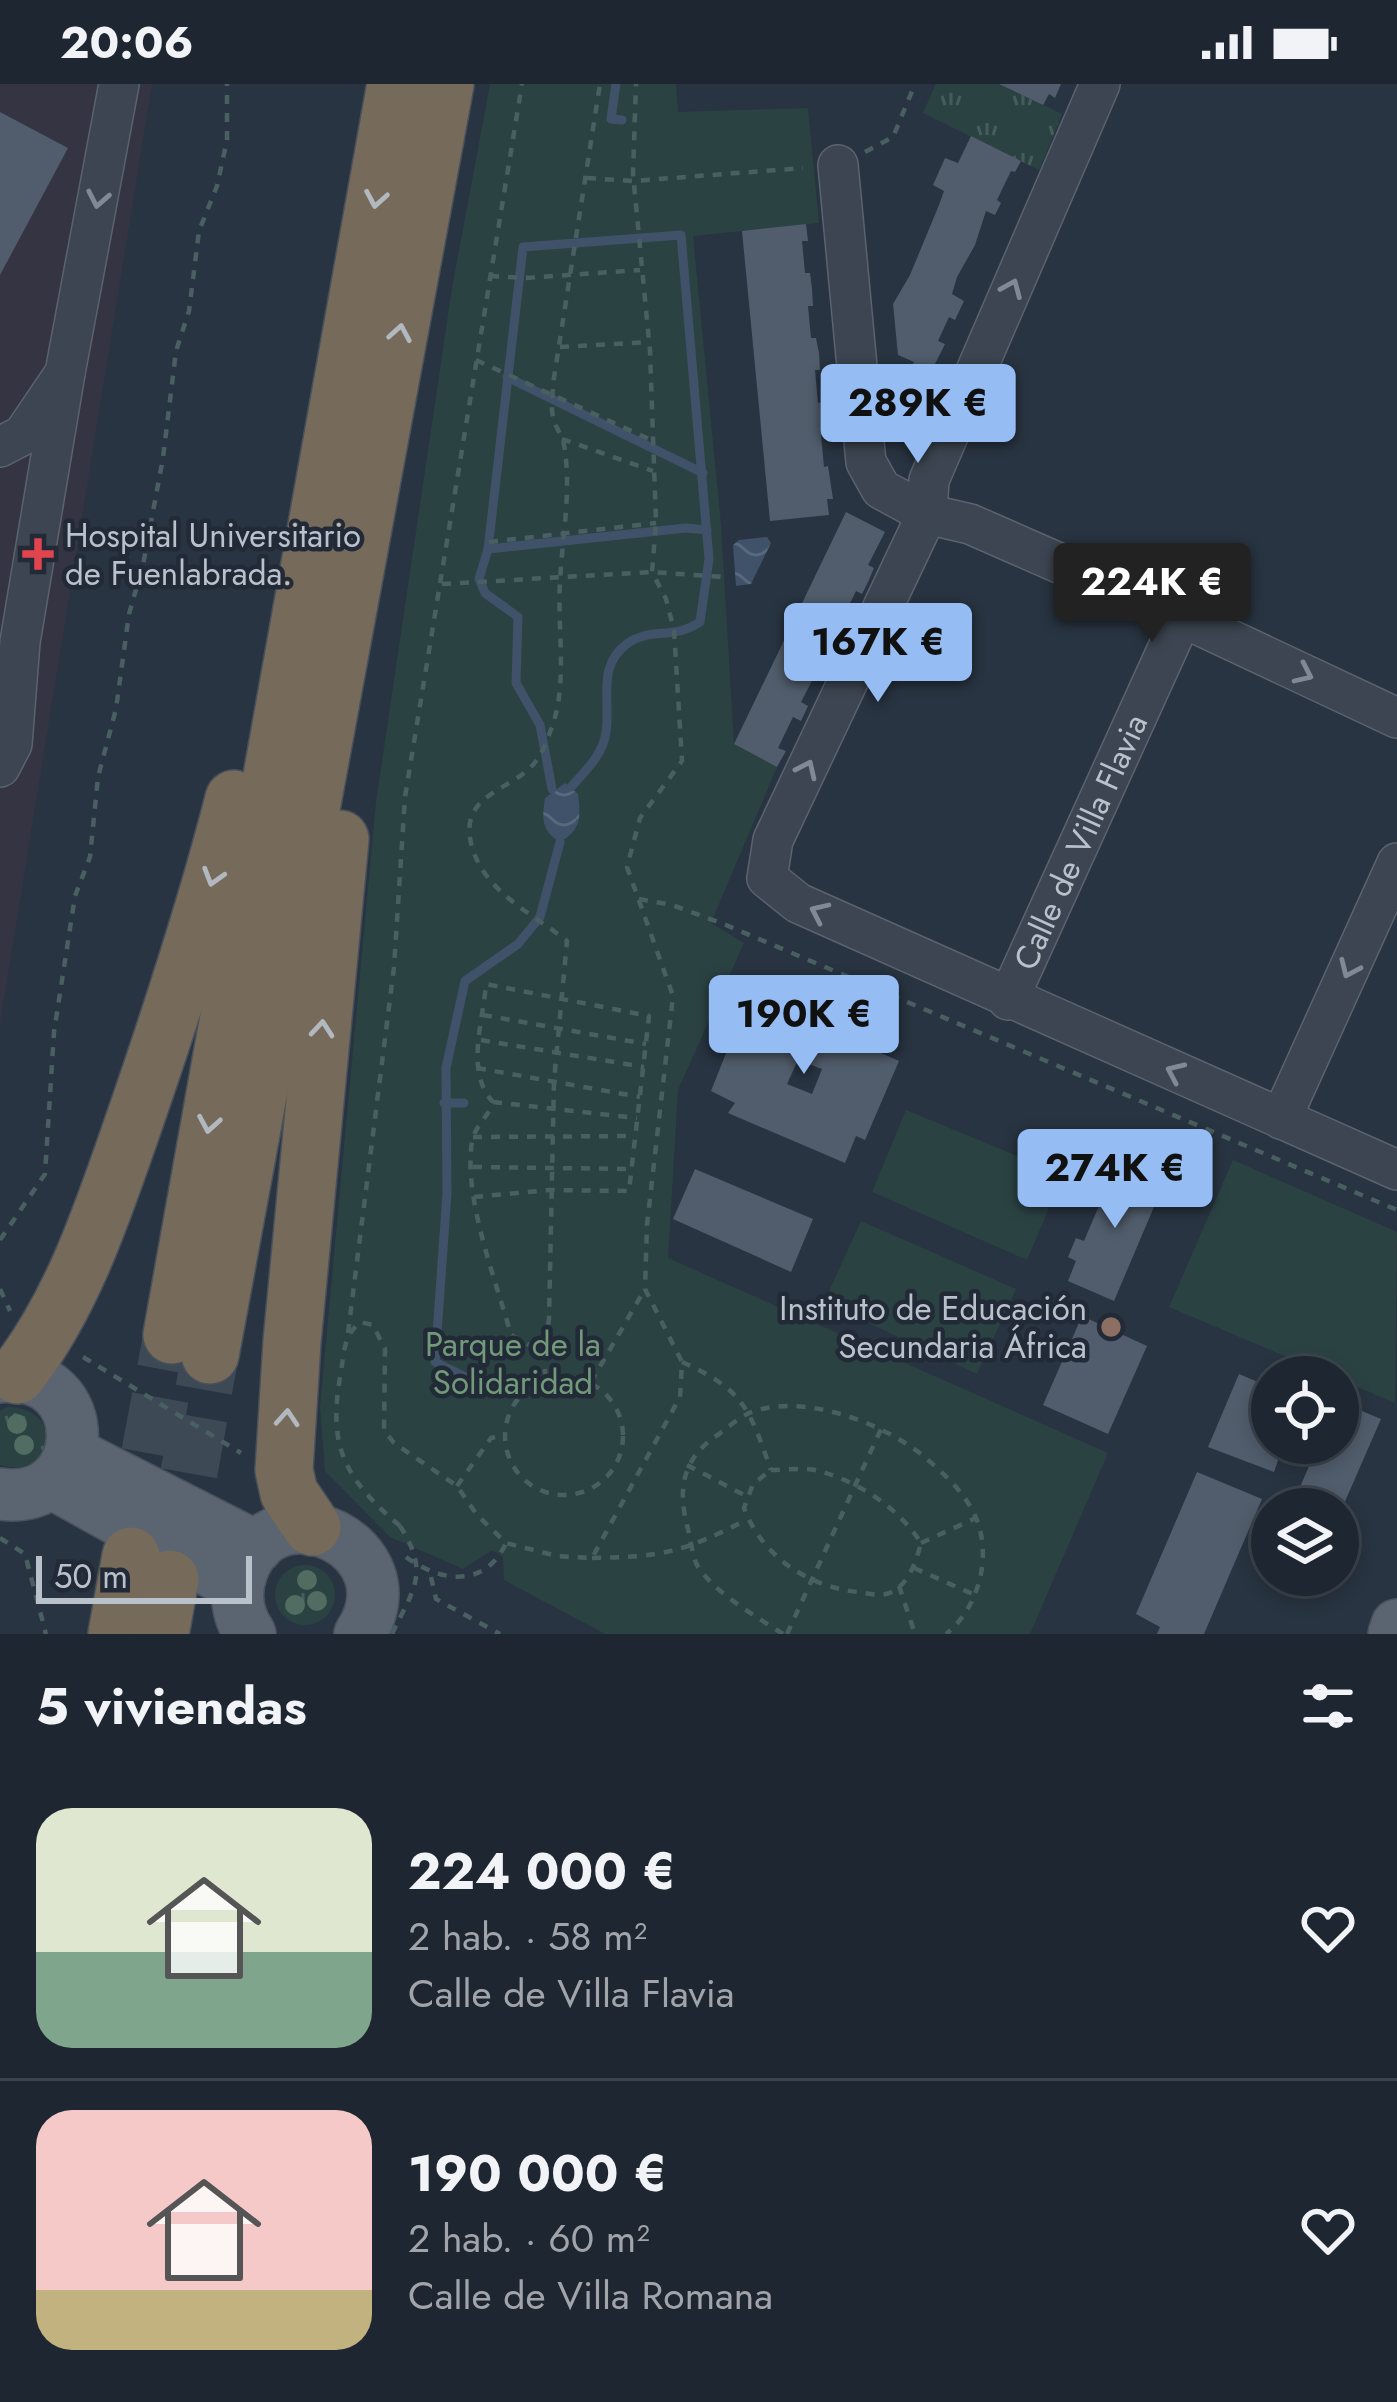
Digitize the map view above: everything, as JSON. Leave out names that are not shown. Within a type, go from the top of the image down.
[{"type":"highway","points":[[396,84],[349,348],[191,1345],[380,448],[445,84]]},
{"type":"highway","points":[[9,1376],[43,1342],[102,1214],[148,1081],[218,863],[349,348]]},
{"type":"highway","points":[[312,1527],[289,1493],[284,1470],[292,1342],[339,844],[391,467],[380,448]]},
{"type":"highway","points":[[117,1634],[154,1590]]},
{"type":"main road","points":[[0,1494],[29,1495],[62,1468],[74,1431],[56,1393],[38,1381],[9,1376]]},
{"type":"main road","points":[[62,1468],[248,1589],[273,1535],[312,1527],[336,1534],[356,1551],[369,1573],[377,1631]]},
{"type":"main road","points":[[1394,1634],[1397,1625]]},
{"type":"street","points":[[0,767],[12,743],[10,650],[119,84]]},
{"type":"street","points":[[1100,84],[929,480],[927,514],[773,840],[767,878],[799,903],[1397,1170]]},
{"type":"street","points":[[838,165],[866,462],[881,489],[927,514],[970,524],[1182,617],[1397,718]]},
{"type":"street","points":[[0,448],[23,435],[65,374]]},
{"type":"street","name":"Calle de Villa Flavia","points":[[1009,1000],[1182,617]]},
{"type":"street","points":[[1281,1119],[1397,863]]},
{"type":"path","points":[[0,1240],[45,1174],[54,1032],[75,896],[90,857],[98,777],[116,709],[129,614],[163,458],[176,351],[189,311],[200,231],[217,186],[226,140],[226,84]]},
{"type":"path","points":[[377,1631],[420,1577],[414,1548],[400,1526],[368,1498],[345,1468],[333,1410],[348,1333],[394,967],[405,797],[522,84]]},
{"type":"path","points":[[547,1378],[552,1111],[567,941],[530,916],[479,868],[469,835],[472,811],[536,762],[558,700],[565,538],[562,439],[552,418],[553,394],[600,84]]},
{"type":"path","points":[[591,1382],[645,1289],[647,1225],[673,996],[627,867],[640,818],[682,761],[674,632],[666,599],[652,572],[655,472],[650,342],[633,181],[636,84]]},
{"type":"path","points":[[587,178],[633,181],[838,165],[893,137],[915,84]]},
{"type":"path","points":[[490,276],[572,277],[642,270]]},
{"type":"path","points":[[560,347],[650,342]]},
{"type":"path","points":[[476,360],[653,441]]},
{"type":"path","points":[[562,439],[655,472]]},
{"type":"path","points":[[489,542],[656,529]]},
{"type":"path","points":[[440,584],[652,572],[723,577]]},
{"type":"path","points":[[639,899],[672,905],[726,925],[1397,1210]]},
{"type":"path","points":[[474,1197],[549,1190],[629,1191],[636,1136],[638,1118],[640,1097],[644,1067],[646,1044],[650,1016],[486,984],[477,1069],[481,1089],[493,1102],[638,1118]]},
{"type":"path","points":[[484,1015],[646,1044]]},
{"type":"path","points":[[481,1040],[644,1067]]},
{"type":"path","points":[[477,1069],[640,1097]]},
{"type":"path","points":[[493,1102],[489,1117],[477,1126],[473,1137],[474,1197],[511,1335],[544,1353]]},
{"type":"path","points":[[473,1137],[636,1136]]},
{"type":"path","points":[[472,1167],[632,1169]]},
{"type":"path","points":[[592,1558],[680,1397],[682,1362],[645,1289]]},
{"type":"path","points":[[348,1333],[360,1322],[373,1325],[385,1349],[384,1430],[394,1443],[457,1486],[477,1515],[506,1543],[557,1556],[646,1557],[693,1548],[748,1519]]},
{"type":"path","points":[[682,1362],[721,1380],[750,1412],[771,1470]]},
{"type":"path","points":[[569,1376],[591,1382],[608,1394],[624,1427],[623,1449],[615,1469],[592,1490],[571,1496],[549,1494],[526,1482],[512,1464],[505,1436],[514,1403],[547,1378],[569,1376]]},
{"type":"path","points":[[881,1429],[785,1634],[737,1604],[698,1565],[680,1499],[687,1465],[704,1443],[750,1412],[787,1408],[851,1416],[881,1429],[935,1466],[963,1495],[976,1518],[986,1550],[975,1595],[958,1624],[946,1634]]},
{"type":"path","points":[[457,1486],[491,1438],[505,1436]]},
{"type":"path","points":[[687,1465],[746,1496]]},
{"type":"path","points":[[921,1543],[897,1514],[856,1486],[817,1470],[771,1470],[746,1496],[743,1508],[788,1568],[848,1592],[885,1595],[914,1568],[921,1543],[976,1518]]},
{"type":"path","points":[[0,1538],[25,1554],[46,1634]]},
{"type":"path","points":[[480,1570],[501,1555],[506,1543]]},
{"type":"path","points":[[914,1568],[975,1595]]},
{"type":"path","points":[[431,1574],[436,1599],[500,1634]]},
{"type":"path","points":[[899,1586],[915,1634]]},
{"type":"shaded area","name":"Hospital Universitario de Fuenlabrada.","points":[[0,84],[152,84],[0,1024]]},
{"type":"green space","name":"Parque de la Solidaridad","points":[[490,84],[676,84],[678,112],[808,108],[819,223],[693,236],[721,525],[734,744],[777,767],[711,923],[744,943],[678,1090],[668,1258],[1108,1453],[1030,1634],[605,1634],[504,1580],[503,1557],[492,1550],[463,1569],[390,1537],[325,1471],[320,1406],[376,802],[452,288]]},
{"type":"green space","points":[[936,84],[999,84],[1062,114],[1039,170],[923,113]]},
{"type":"green space","points":[[906,1110],[1063,1175],[1027,1260],[872,1192]]},
{"type":"green space","points":[[1233,1160],[1397,1232],[1395,1403],[1359,1388],[1359,1356],[1284,1356],[1169,1307]]},
{"type":"green space","points":[[861,1221],[1016,1289],[977,1374],[824,1302]]},
{"type":"green space","points":[[7,1407],[26,1410],[45,1430],[42,1454],[19,1467],[0,1465],[0,1411]]},
{"type":"green space","points":[[305,1565],[327,1573],[335,1595],[327,1617],[305,1625],[283,1617],[275,1595],[283,1573]]},
{"type":"water","points":[[767,537],[771,543],[751,584],[736,586],[733,545]]},
{"type":"water","points":[[565,783],[578,794],[579,816],[576,828],[560,842],[546,829],[543,812],[545,798]]},
{"type":"building","points":[[999,84],[1061,84],[1055,98],[1049,94],[1043,105]]},
{"type":"building","points":[[0,112],[68,148],[0,275]]},
{"type":"building","points":[[971,136],[1021,161],[997,200],[1001,203],[995,215],[986,211],[975,245],[957,277],[952,294],[964,301],[955,320],[949,317],[938,341],[945,344],[932,370],[948,378],[926,425],[893,409],[914,362],[898,355],[893,304],[944,191],[933,185],[945,158],[958,163]]},
{"type":"building","points":[[806,224],[808,241],[802,241],[812,289],[813,306],[808,306],[811,338],[816,338],[819,353],[820,370],[815,370],[826,434],[821,435],[824,467],[828,466],[833,499],[827,499],[829,515],[770,521],[742,231]]},
{"type":"building","points":[[846,512],[885,532],[868,565],[874,568],[868,582],[862,594],[856,591],[824,656],[830,659],[823,674],[817,671],[801,702],[808,706],[801,721],[793,717],[778,748],[786,751],[777,767],[734,744]]},
{"type":"building","points":[[763,992],[875,1040],[872,1049],[899,1061],[865,1140],[856,1136],[845,1163],[728,1113],[735,1103],[711,1091],[742,1013],[752,1017]],"holes":[[[798,1060],[822,1069],[812,1094],[787,1084]]]},
{"type":"building","points":[[1119,1162],[1165,1181],[1114,1301],[1068,1281],[1076,1261],[1068,1257],[1076,1238],[1084,1241],[1101,1201],[1094,1198],[1102,1179],[1110,1182]]},
{"type":"building","points":[[695,1169],[813,1219],[791,1272],[673,1219]]},
{"type":"building","points":[[1082,1316],[1147,1346],[1108,1434],[1043,1405]]},
{"type":"building","points":[[1239,1374],[1251,1379],[1251,1463],[1208,1447]]},
{"type":"building","points":[[1359,1410],[1381,1419],[1351,1488],[1300,1487],[1310,1464],[1359,1464]]},
{"type":"building","points":[[1253,1464],[1277,1464],[1274,1472]]},
{"type":"building","points":[[1197,1472],[1251,1494],[1251,1525],[1204,1634],[1157,1634],[1160,1627],[1136,1614]]},
{"type":"waterway","points":[[616,84],[611,119],[622,120]]},
{"type":"waterway","points":[[552,789],[540,725],[516,683],[518,617],[485,593],[479,579],[488,549],[523,247],[681,235],[709,559],[700,622],[681,631],[637,638],[618,652],[608,673],[604,740],[593,762],[571,787]]},
{"type":"waterway","points":[[507,377],[703,473]]},
{"type":"waterway","points":[[488,549],[686,528],[707,530]]},
{"type":"waterway","points":[[492,1390],[435,1362],[447,1193],[446,1068],[465,981],[518,944],[540,917],[560,842]]},
{"type":"waterway","points":[[444,1103],[464,1103]]},
{"type":"tunnel","points":[[134,1537],[172,1335]]},
{"type":"tunnel","points":[[174,1557],[210,1355]]},
{"type":"place","name":"Hospital Universitario de Fuenlabrada.","points":[[38,554]]},
{"type":"place","name":"Instituto de Educación Secundaria África","points":[[1111,1327]]}]
